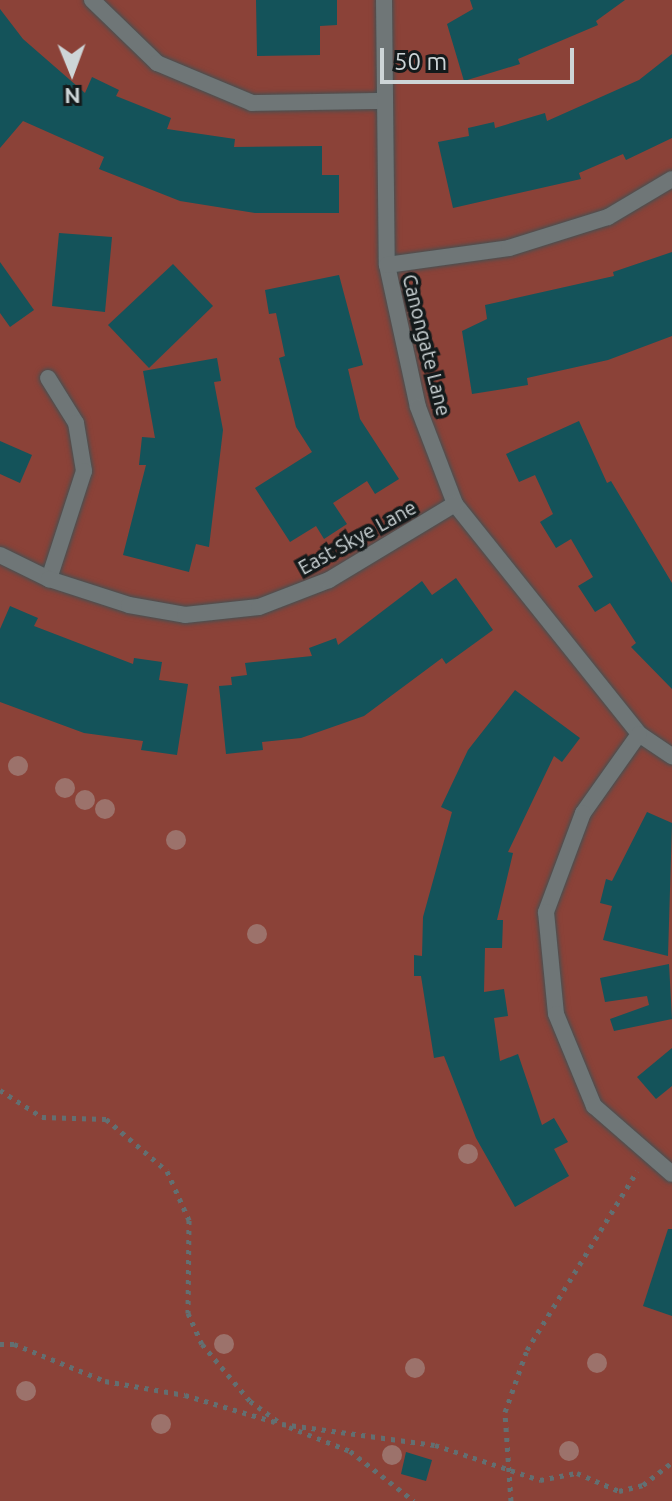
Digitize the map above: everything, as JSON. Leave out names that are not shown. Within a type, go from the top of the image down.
[{"type":"street","points":[[92,0],[157,63],[252,103],[383,101]]},
{"type":"street","name":"Canongate Lane","points":[[384,0],[387,265],[418,407],[455,504],[639,734],[672,756]]},
{"type":"street","points":[[387,265],[509,248],[608,217],[672,179]]},
{"type":"street","points":[[48,378],[76,423],[84,471],[49,579]]},
{"type":"street","name":"East Skye Lane","points":[[0,555],[49,579],[129,605],[185,615],[259,607],[329,580],[455,504]]},
{"type":"street","points":[[639,734],[583,813],[546,912],[556,1014],[594,1106],[672,1174]]},
{"type":"path","points":[[0,1090],[42,1117],[106,1119],[167,1171],[189,1220],[188,1313],[225,1375],[282,1424],[435,1445],[506,1472],[540,1480],[577,1473],[619,1491],[643,1485],[672,1462]]},
{"type":"path","points":[[511,1501],[506,1472],[505,1412],[527,1350],[648,1153]]},
{"type":"path","points":[[0,1344],[14,1344],[105,1381],[185,1395],[282,1424],[350,1451],[414,1501]]},
{"type":"shaded area","points":[[0,0],[672,0],[672,1501],[0,1501]]},
{"type":"building","points":[[256,0],[337,0],[337,25],[320,26],[320,55],[257,56]]},
{"type":"building","points":[[470,0],[625,0],[596,21],[598,25],[518,59],[520,64],[464,81],[447,24],[473,9]]},
{"type":"building","points":[[0,9],[23,39],[85,93],[92,77],[119,90],[116,96],[171,118],[167,129],[235,139],[234,147],[322,146],[322,175],[339,175],[339,213],[255,213],[180,201],[99,169],[104,157],[23,121],[0,148]]},
{"type":"building","points":[[672,54],[672,138],[626,160],[623,154],[579,173],[581,179],[453,208],[438,142],[469,136],[468,128],[494,122],[495,128],[545,113],[547,121],[639,80]]},
{"type":"building","points":[[59,233],[112,237],[105,312],[52,306]]},
{"type":"building","points":[[672,252],[672,336],[608,360],[527,378],[528,385],[472,394],[462,331],[487,319],[485,305],[614,276],[613,272]]},
{"type":"building","points":[[0,262],[34,310],[10,327],[0,313]]},
{"type":"building","points":[[173,264],[213,306],[149,368],[108,325]]},
{"type":"building","points":[[339,275],[363,365],[348,369],[360,419],[399,479],[375,494],[367,481],[333,503],[347,524],[324,539],[316,526],[290,542],[255,488],[312,452],[296,427],[279,358],[285,356],[276,313],[269,314],[265,290]]},
{"type":"building","points":[[217,358],[221,381],[214,382],[223,430],[209,547],[196,544],[189,572],[123,555],[146,465],[139,465],[142,437],[155,438],[143,371]]},
{"type":"building","points":[[579,421],[607,483],[611,481],[672,583],[672,689],[631,647],[636,643],[610,603],[595,612],[578,586],[593,577],[571,539],[556,548],[540,522],[553,514],[535,475],[519,482],[506,454]]},
{"type":"building","points":[[0,441],[32,455],[20,483],[0,474]]},
{"type":"building","points":[[456,578],[493,630],[446,664],[442,658],[364,716],[301,738],[262,742],[263,750],[226,754],[219,686],[232,685],[231,677],[247,675],[245,663],[312,656],[309,648],[336,638],[338,645],[422,581],[432,595]]},
{"type":"building","points":[[10,606],[38,618],[34,626],[133,664],[134,658],[162,662],[159,680],[188,684],[177,755],[141,750],[143,741],[84,733],[0,702],[0,629]]},
{"type":"building","points":[[515,690],[580,738],[562,762],[554,756],[508,852],[513,853],[497,920],[503,920],[502,948],[485,948],[484,992],[504,989],[508,1016],[494,1018],[500,1061],[518,1054],[542,1125],[554,1118],[568,1142],[554,1149],[569,1176],[515,1207],[476,1138],[444,1056],[434,1058],[421,976],[414,976],[414,955],[422,956],[423,917],[452,812],[441,807],[468,750]]},
{"type":"building","points":[[647,812],[672,823],[668,956],[603,940],[612,906],[600,903],[606,879],[612,881]]},
{"type":"building","points":[[669,964],[672,1019],[614,1031],[610,1019],[649,1005],[647,996],[605,1002],[600,978]]},
{"type":"building","points":[[672,1048],[672,1086],[656,1099],[637,1077]]},
{"type":"building","points":[[668,1229],[672,1229],[672,1316],[643,1306]]},
{"type":"building","points":[[406,1452],[432,1460],[426,1481],[401,1474]]}]
